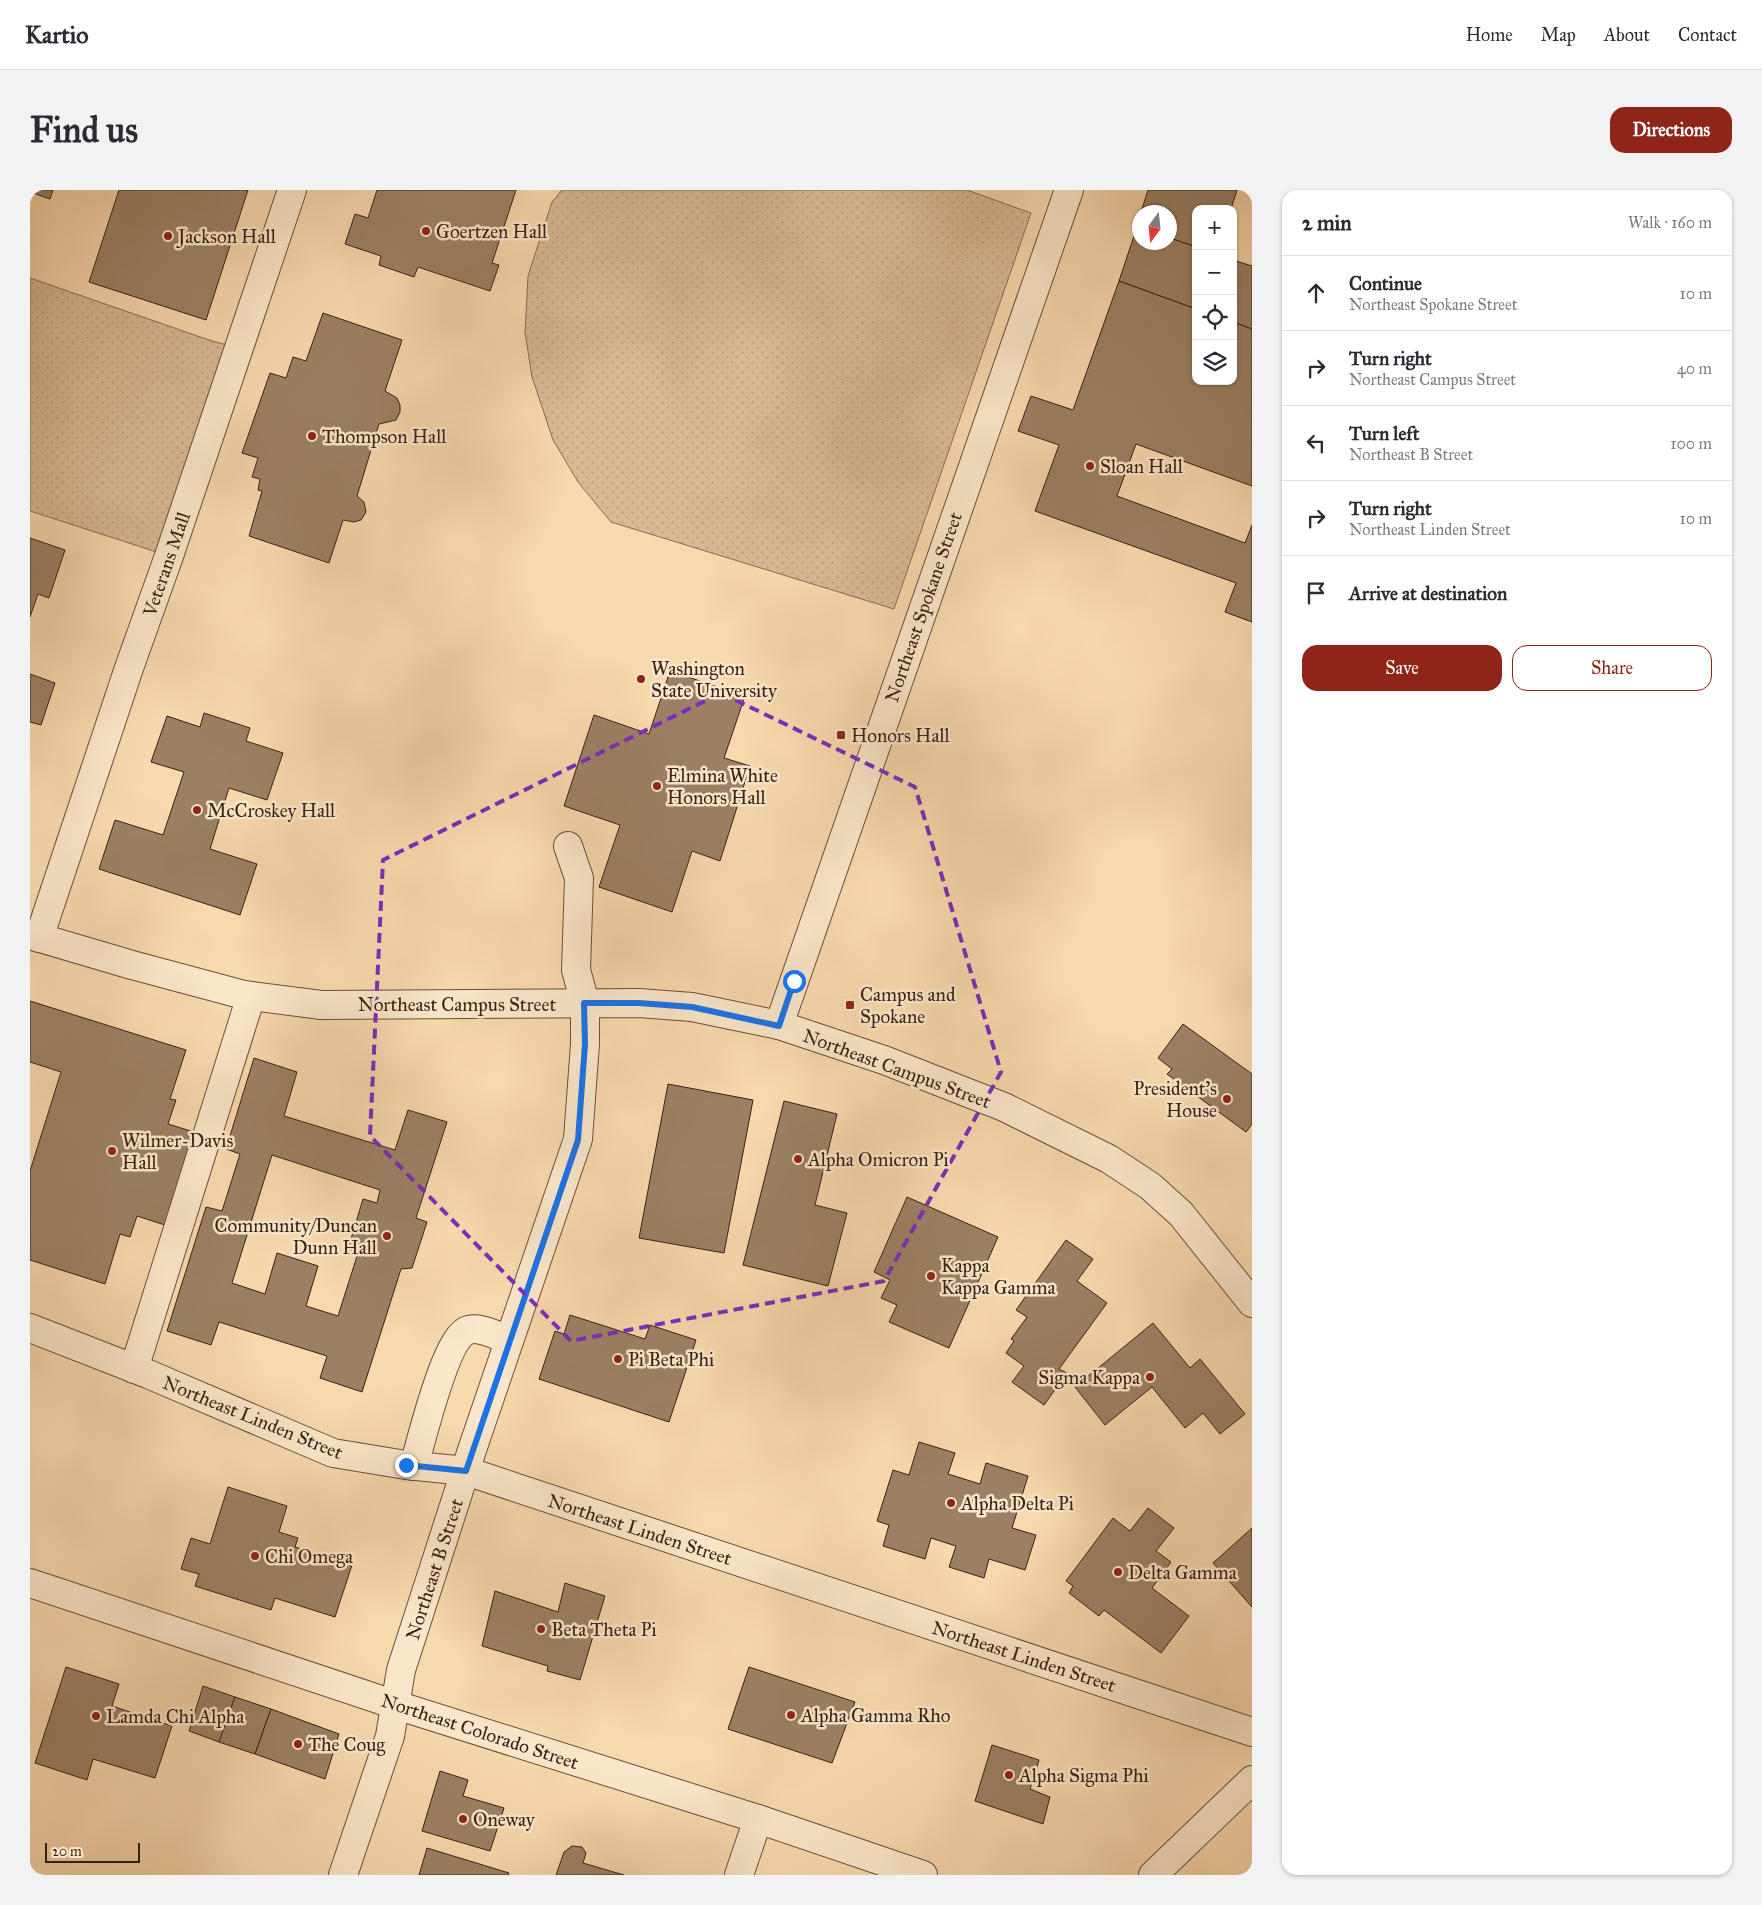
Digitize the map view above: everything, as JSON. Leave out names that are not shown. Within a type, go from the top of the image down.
[{"type":"street","name":"Veterans Mall","points":[[34,936],[169,556],[292,190]]},
{"type":"street","name":"Northeast Spokane Street","points":[[779,1026],[1069,190]]},
{"type":"street","name":"Northeast B Street","points":[[343,1875],[390,1736],[401,1670],[509,1340],[578,1140],[585,1044],[584,1003],[576,970],[580,878],[568,846]]},
{"type":"street","name":"Northeast Campus Street","points":[[34,936],[137,967],[251,996],[321,1004],[639,1003],[692,1007],[779,1026],[884,1060],[1004,1107],[1109,1159],[1150,1186],[1181,1214],[1252,1303]]},
{"type":"street","points":[[134,1369],[251,996]]},
{"type":"street","name":"Northeast Linden Street","points":[[30,1328],[134,1369],[333,1453],[414,1466],[466,1471],[1252,1732]]},
{"type":"street","points":[[414,1466],[432,1403],[450,1351],[458,1338],[466,1331],[476,1329],[509,1340]]},
{"type":"street","name":"Northeast Colorado Street","points":[[32,1591],[758,1819],[923,1875]]},
{"type":"street","points":[[1153,1875],[1252,1780]]},
{"type":"street","points":[[739,1875],[758,1819]]},
{"type":"highlighted area","points":[[721,693],[915,787],[1001,1072],[884,1281],[571,1341],[370,1136],[383,860]]},
{"type":"shaded area","points":[[562,190],[967,190],[1031,213],[894,609],[611,522],[578,482],[553,440],[532,377],[525,332],[528,276],[552,202]]},
{"type":"shaded area","points":[[30,278],[212,341],[239,348],[169,556],[30,511]]},
{"type":"building","points":[[30,190],[53,190],[50,199],[30,192]]},
{"type":"building","name":"Jackson Hall","points":[[119,190],[248,190],[206,320],[89,282]]},
{"type":"building","name":"Goertzen Hall","points":[[377,190],[516,190],[492,263],[499,265],[490,291],[418,267],[414,277],[379,265],[381,256],[345,244],[355,214],[368,218]]},
{"type":"building","points":[[1148,190],[1237,190],[1232,205],[1192,205],[1192,246],[1177,240],[1177,205],[1143,205]]},
{"type":"building","points":[[1177,240],[1192,246],[1192,308],[1119,281],[1132,242],[1132,250],[1177,250]]},
{"type":"building","points":[[1237,261],[1252,266],[1252,329],[1237,323]]},
{"type":"building","name":"Sloan Hall","points":[[1119,281],[1192,308],[1192,385],[1237,385],[1237,323],[1252,329],[1252,486],[1136,444],[1117,496],[1245,543],[1252,525],[1252,622],[1225,612],[1236,583],[1035,511],[1059,445],[1018,431],[1031,396],[1073,410]]},
{"type":"building","name":"Thompson Hall","points":[[323,313],[402,340],[385,391],[397,398],[400,412],[396,420],[379,424],[357,496],[364,502],[366,512],[361,520],[354,522],[343,520],[329,563],[249,536],[262,491],[258,490],[260,479],[252,477],[258,458],[242,453],[270,373],[286,378],[293,357],[306,361]]},
{"type":"building","points":[[30,538],[65,550],[49,598],[38,594],[30,617]]},
{"type":"building","name":"Elmina White Honors Hall","points":[[670,671],[745,696],[724,758],[750,766],[720,861],[692,851],[672,912],[599,887],[620,825],[564,806],[594,715],[649,734]]},
{"type":"building","points":[[30,674],[55,683],[41,725],[30,722]]},
{"type":"building","name":"McCroskey Hall","points":[[204,713],[250,728],[246,741],[283,753],[267,800],[229,788],[210,849],[257,864],[240,915],[99,869],[115,820],[163,835],[184,772],[151,762],[167,716],[200,727]]},
{"type":"building","name":"Wilmer-Davis Hall","points":[[30,1001],[186,1050],[170,1099],[176,1100],[168,1124],[194,1132],[165,1225],[137,1216],[130,1237],[120,1234],[105,1284],[30,1260],[30,1171],[61,1072],[30,1062]]},
{"type":"building","name":"President's House","points":[[1183,1024],[1252,1074],[1252,1124],[1246,1132],[1167,1074],[1172,1069],[1158,1058]]},
{"type":"building","name":"Community/Duncan Dunn Hall","points":[[254,1058],[297,1072],[284,1116],[395,1150],[408,1110],[447,1122],[416,1218],[427,1222],[412,1268],[401,1269],[362,1392],[320,1378],[327,1356],[219,1322],[211,1345],[167,1331],[206,1207],[222,1211],[240,1154],[226,1149]],"holes":[[[272,1155],[380,1190],[377,1203],[363,1199],[348,1249],[358,1253],[338,1316],[306,1306],[318,1266],[277,1253],[265,1294],[232,1283]]]},
{"type":"building","points":[[668,1084],[753,1100],[724,1253],[639,1238]]},
{"type":"building","name":"Alpha Omicron Pi","points":[[784,1101],[837,1114],[815,1205],[847,1213],[828,1286],[743,1265]]},
{"type":"building","name":"Kappa Kappa Gamma","points":[[907,1197],[998,1237],[949,1348],[889,1322],[897,1305],[881,1298],[890,1280],[874,1272]]},
{"type":"building","points":[[1066,1240],[1093,1259],[1077,1281],[1107,1303],[1059,1369],[1067,1373],[1044,1405],[1012,1382],[1024,1366],[1006,1353],[1014,1341],[1011,1339],[1027,1317],[1016,1310]]},
{"type":"building","name":"Pi Beta Phi","points":[[570,1315],[645,1339],[650,1325],[696,1340],[669,1422],[539,1379],[555,1331],[564,1334]]},
{"type":"building","name":"Sigma Kappa","points":[[1153,1323],[1190,1368],[1200,1359],[1245,1414],[1220,1434],[1203,1413],[1185,1428],[1152,1387],[1105,1425],[1075,1387]]},
{"type":"building","name":"Alpha Delta Pi","points":[[919,1442],[955,1453],[948,1474],[980,1484],[986,1463],[1028,1476],[1012,1528],[1036,1535],[1025,1570],[989,1559],[984,1578],[949,1567],[956,1546],[931,1538],[925,1559],[883,1546],[889,1525],[877,1521],[893,1470],[909,1475]]},
{"type":"building","name":"Chi Omega","points":[[228,1487],[287,1506],[279,1532],[298,1538],[295,1547],[352,1565],[335,1617],[275,1598],[271,1610],[195,1586],[199,1574],[181,1569],[191,1538],[210,1544]]},
{"type":"building","name":"Delta Gamma","points":[[1148,1508],[1174,1528],[1156,1551],[1171,1562],[1152,1588],[1189,1616],[1161,1653],[1104,1610],[1099,1616],[1069,1593],[1073,1586],[1066,1581],[1113,1518],[1130,1531]]},
{"type":"building","points":[[1252,1528],[1252,1607],[1213,1563]]},
{"type":"building","name":"Beta Theta Pi","points":[[565,1583],[605,1596],[580,1680],[547,1671],[548,1666],[482,1646],[495,1591],[558,1612]]},
{"type":"building","name":"Lamda Chi Alpha","points":[[66,1667],[119,1684],[112,1706],[172,1726],[155,1778],[93,1759],[87,1780],[35,1763]]},
{"type":"building","name":"Alpha Gamma Rho","points":[[749,1667],[855,1702],[832,1763],[728,1729]]},
{"type":"building","points":[[203,1686],[235,1697],[219,1742],[189,1731]]},
{"type":"building","points":[[235,1697],[271,1709],[255,1754],[219,1742]]},
{"type":"building","name":"The Coug","points":[[271,1709],[339,1734],[325,1779],[255,1754]]},
{"type":"building","name":"Alpha Sigma Phi","points":[[992,1745],[1039,1760],[1030,1789],[1050,1797],[1043,1824],[975,1801]]},
{"type":"building","name":"Oneway","points":[[440,1771],[468,1780],[463,1796],[504,1808],[490,1851],[422,1831]]},
{"type":"building","points":[[572,1846],[582,1847],[586,1853],[583,1863],[624,1875],[556,1875],[564,1852]]},
{"type":"building","points":[[427,1848],[509,1873],[508,1875],[419,1875]]},
{"type":"place","name":"Goertzen Hall","points":[[426,231]]},
{"type":"place","name":"Jackson Hall","points":[[168,236]]},
{"type":"place","name":"Thompson Hall","points":[[312,436]]},
{"type":"place","name":"Sloan Hall","points":[[1090,466]]},
{"type":"place","name":"Washington State University","points":[[641,679]]},
{"type":"place","name":"Honors Hall","points":[[841,735]]},
{"type":"place","name":"Elmina White Honors Hall","points":[[657,786]]},
{"type":"place","name":"McCroskey Hall","points":[[197,810]]},
{"type":"place","name":"Campus and Spokane","points":[[850,1005]]},
{"type":"place","name":"President's House","points":[[1227,1099]]},
{"type":"place","name":"Wilmer-Davis Hall","points":[[112,1151]]},
{"type":"place","name":"Alpha Omicron Pi","points":[[798,1159]]},
{"type":"place","name":"Community/Duncan Dunn Hall","points":[[387,1236]]},
{"type":"place","name":"Kappa Kappa Gamma","points":[[931,1276]]},
{"type":"place","name":"Pi Beta Phi","points":[[618,1359]]},
{"type":"place","name":"Sigma Kappa","points":[[1150,1377]]},
{"type":"place","name":"Alpha Delta Pi","points":[[951,1503]]},
{"type":"place","name":"Chi Omega","points":[[255,1556]]},
{"type":"place","name":"Delta Gamma","points":[[1118,1572]]},
{"type":"place","name":"Beta Theta Pi","points":[[541,1629]]},
{"type":"place","name":"Alpha Gamma Rho","points":[[791,1715]]},
{"type":"place","name":"Lamda Chi Alpha","points":[[96,1716]]},
{"type":"place","name":"The Coug","points":[[298,1744]]},
{"type":"place","name":"Alpha Sigma Phi","points":[[1009,1775]]},
{"type":"place","name":"Oneway","points":[[463,1819]]},
{"type":"route","points":[[406,1465],[466,1471],[578,1140],[585,1044],[584,1003],[639,1003],[692,1007],[779,1026],[794,981]]}]
